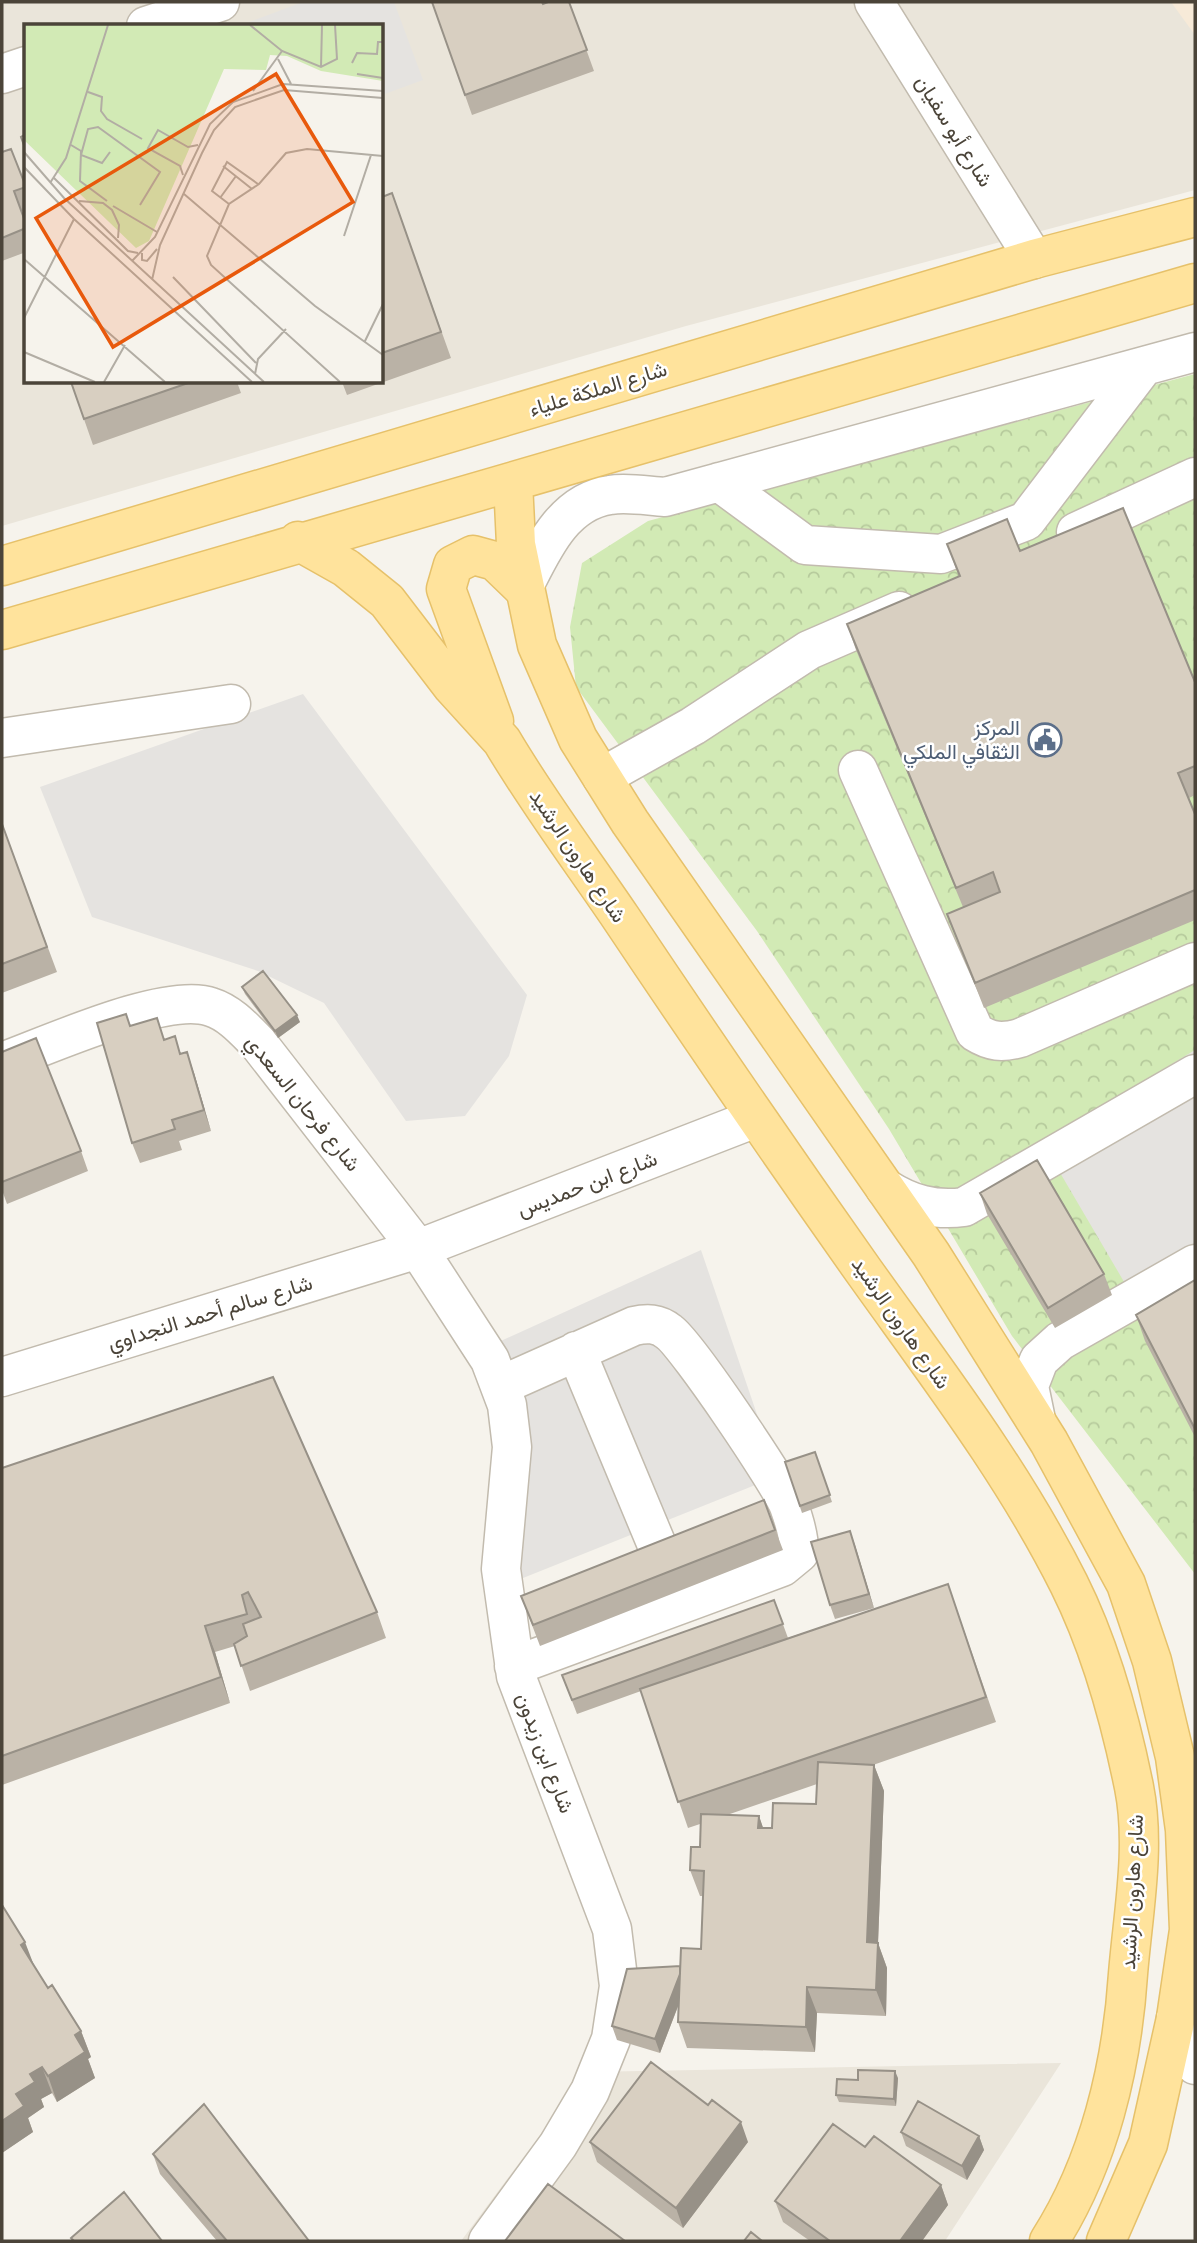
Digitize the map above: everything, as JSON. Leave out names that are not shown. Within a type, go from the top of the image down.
[{"type":"main road","name":"شارع الملكة علياء","points":[[2,566],[1034,260],[1195,217]]},
{"type":"main road","points":[[2,630],[298,541],[513,482],[1195,283]]},
{"type":"main road","points":[[513,482],[516,544],[523,588],[537,645],[578,739],[885,1188],[1036,1420],[1093,1518],[1126,1584],[1152,1661],[1175,1758],[1185,1830],[1189,1930],[1176,2018],[1148,2144],[1106,2241]]},
{"type":"main road","name":"شارع هارون الرشيد","points":[[298,541],[346,568],[387,601],[452,686],[502,741],[756,1118],[959,1406],[1041,1531],[1070,1587],[1093,1642],[1115,1711],[1134,1787],[1139,1825],[1125,2019],[1110,2097],[1062,2238]]},
{"type":"main road","points":[[502,741],[446,589],[453,565],[473,555],[495,561],[523,588]]},
{"type":"street","points":[[152,24],[220,2]]},
{"type":"street","name":"شارع أبو سفيان","points":[[874,2],[1034,260]]},
{"type":"street","points":[[2,74],[24,67]]},
{"type":"street","points":[[523,588],[548,540],[578,508],[611,495],[665,497],[1195,352]]},
{"type":"street","points":[[719,482],[805,545],[941,554],[1026,521],[1144,366]]},
{"type":"street","points":[[1021,557],[1195,477]]},
{"type":"street","points":[[602,777],[693,726],[809,650],[949,589]]},
{"type":"street","points":[[2,738],[231,704]]},
{"type":"street","points":[[858,770],[975,1032],[985,1038],[1001,1043],[1020,1038],[1195,962]]},
{"type":"street","name":"شارع فرحان السعدي","points":[[2,1062],[158,1007],[188,1002],[213,1007],[235,1021],[258,1042],[418,1249]]},
{"type":"street","points":[[885,1188],[923,1206],[947,1209],[964,1207],[1195,1074]]},
{"type":"street","name":"شارع ابن حمديس","points":[[418,1249],[756,1118]]},
{"type":"street","name":"شارع سالم أحمد النجداوي","points":[[2,1377],[418,1249]]},
{"type":"street","name":"شارع ابن زيدون","points":[[418,1249],[490,1360],[502,1385],[512,1426],[502,1543],[503,1605],[514,1665],[612,1929],[619,1986],[611,2039],[590,2091],[558,2145],[488,2241]]},
{"type":"street","points":[[1036,1420],[1029,1386],[1039,1360],[1060,1341],[1195,1265]]},
{"type":"street","points":[[502,1385],[576,1351],[647,1323],[671,1333],[730,1413],[788,1504],[800,1544],[799,1553],[782,1567],[514,1665]]},
{"type":"street","points":[[576,1351],[659,1550]]},
{"type":"street","points":[[749,1518],[788,1504]]},
{"type":"street","points":[[620,1563],[698,1536]]},
{"type":"street","points":[[503,1605],[542,1591]]},
{"type":"street","points":[[1176,2018],[1195,2065]]},
{"type":"shaded area","points":[[2,2],[1195,2],[1195,190],[686,326],[2,526]]},
{"type":"shaded area","points":[[303,2],[394,2],[423,80],[383,95],[383,24],[249,22]]},
{"type":"shaded area","points":[[1171,2],[1195,2],[1195,35]]},
{"type":"shaded area","points":[[303,694],[527,995],[509,1056],[465,1116],[406,1121],[324,1003],[258,971],[92,917],[40,787]]},
{"type":"shaded area","points":[[1195,1050],[1195,1253],[1130,1292],[1042,1142]]},
{"type":"shaded area","points":[[701,1250],[778,1476],[518,1580],[492,1345]]},
{"type":"shaded area","points":[[1061,2063],[945,2241],[461,2241],[587,2072]]},
{"type":"green space","points":[[1195,374],[1195,1574],[1012,1336],[889,1129],[757,931],[576,687],[570,627],[582,563],[648,521]]},
{"type":"building","points":[[432,2],[569,2],[587,50],[465,95]]},
{"type":"building","points":[[11,149],[24,182],[24,188],[14,191],[24,218],[24,229],[2,238],[2,152]]},
{"type":"building","points":[[392,193],[441,332],[383,353],[383,197]]},
{"type":"building","points":[[71,383],[188,383],[84,419]]},
{"type":"building","name":"المركز الثقافي الملكي","points":[[1123,508],[1195,682],[1195,766],[1178,773],[1195,814],[1195,890],[975,983],[947,914],[1000,892],[993,872],[956,888],[847,624],[960,576],[947,544],[1007,519],[1020,551]]},
{"type":"building","points":[[2,824],[47,947],[2,964]]},
{"type":"building","points":[[263,971],[297,1015],[275,1031],[242,987]]},
{"type":"building","points":[[126,1014],[130,1026],[157,1018],[164,1040],[175,1036],[180,1054],[187,1052],[204,1110],[172,1120],[175,1129],[132,1143],[97,1023]]},
{"type":"building","points":[[36,1038],[81,1151],[2,1182],[2,1052]]},
{"type":"building","points":[[1037,1160],[1104,1274],[1048,1308],[980,1193]]},
{"type":"building","points":[[1195,1280],[1195,1429],[1136,1315]]},
{"type":"building","points":[[273,1377],[377,1612],[241,1666],[234,1644],[247,1636],[243,1624],[261,1617],[248,1592],[242,1595],[247,1614],[205,1626],[221,1677],[2,1756],[2,1468]]},
{"type":"building","points":[[815,1452],[830,1495],[800,1506],[785,1462]]},
{"type":"building","points":[[764,1500],[775,1530],[533,1625],[521,1596]]},
{"type":"building","points":[[850,1531],[869,1594],[830,1605],[811,1542]]},
{"type":"building","points":[[948,1584],[986,1697],[678,1802],[640,1689]]},
{"type":"building","points":[[774,1600],[783,1624],[572,1700],[562,1675]]},
{"type":"building","points":[[818,1762],[874,1765],[867,1942],[878,1943],[876,1990],[807,1987],[806,2027],[678,2022],[681,1948],[701,1949],[704,1871],[690,1870],[691,1847],[700,1847],[701,1814],[759,1816],[758,1828],[772,1828],[773,1803],[816,1804]]},
{"type":"building","points":[[2,1905],[25,1942],[21,1945],[48,1988],[52,1985],[81,2031],[75,2035],[85,2052],[48,2076],[42,2067],[30,2074],[35,2082],[16,2094],[24,2106],[2,2121]]},
{"type":"building","points":[[680,1966],[680,1974],[655,2039],[612,2026],[627,1969]]},
{"type":"building","points":[[651,2062],[708,2105],[712,2100],[741,2122],[676,2208],[590,2142]]},
{"type":"building","points":[[858,2070],[895,2071],[894,2099],[836,2095],[837,2079],[858,2080]]},
{"type":"building","points":[[918,2101],[979,2136],[962,2166],[901,2132]]},
{"type":"building","points":[[204,2104],[309,2241],[227,2241],[153,2154]]},
{"type":"building","points":[[833,2124],[865,2147],[874,2136],[941,2185],[900,2241],[830,2241],[775,2201]]},
{"type":"building","points":[[548,2184],[625,2241],[505,2241]]},
{"type":"building","points":[[124,2192],[162,2241],[74,2241],[71,2238]]},
{"type":"building","points":[[751,2232],[762,2241],[744,2241]]},
{"type":"place","name":"المركز الثقافي الملكي","points":[[1045,740]]}]
